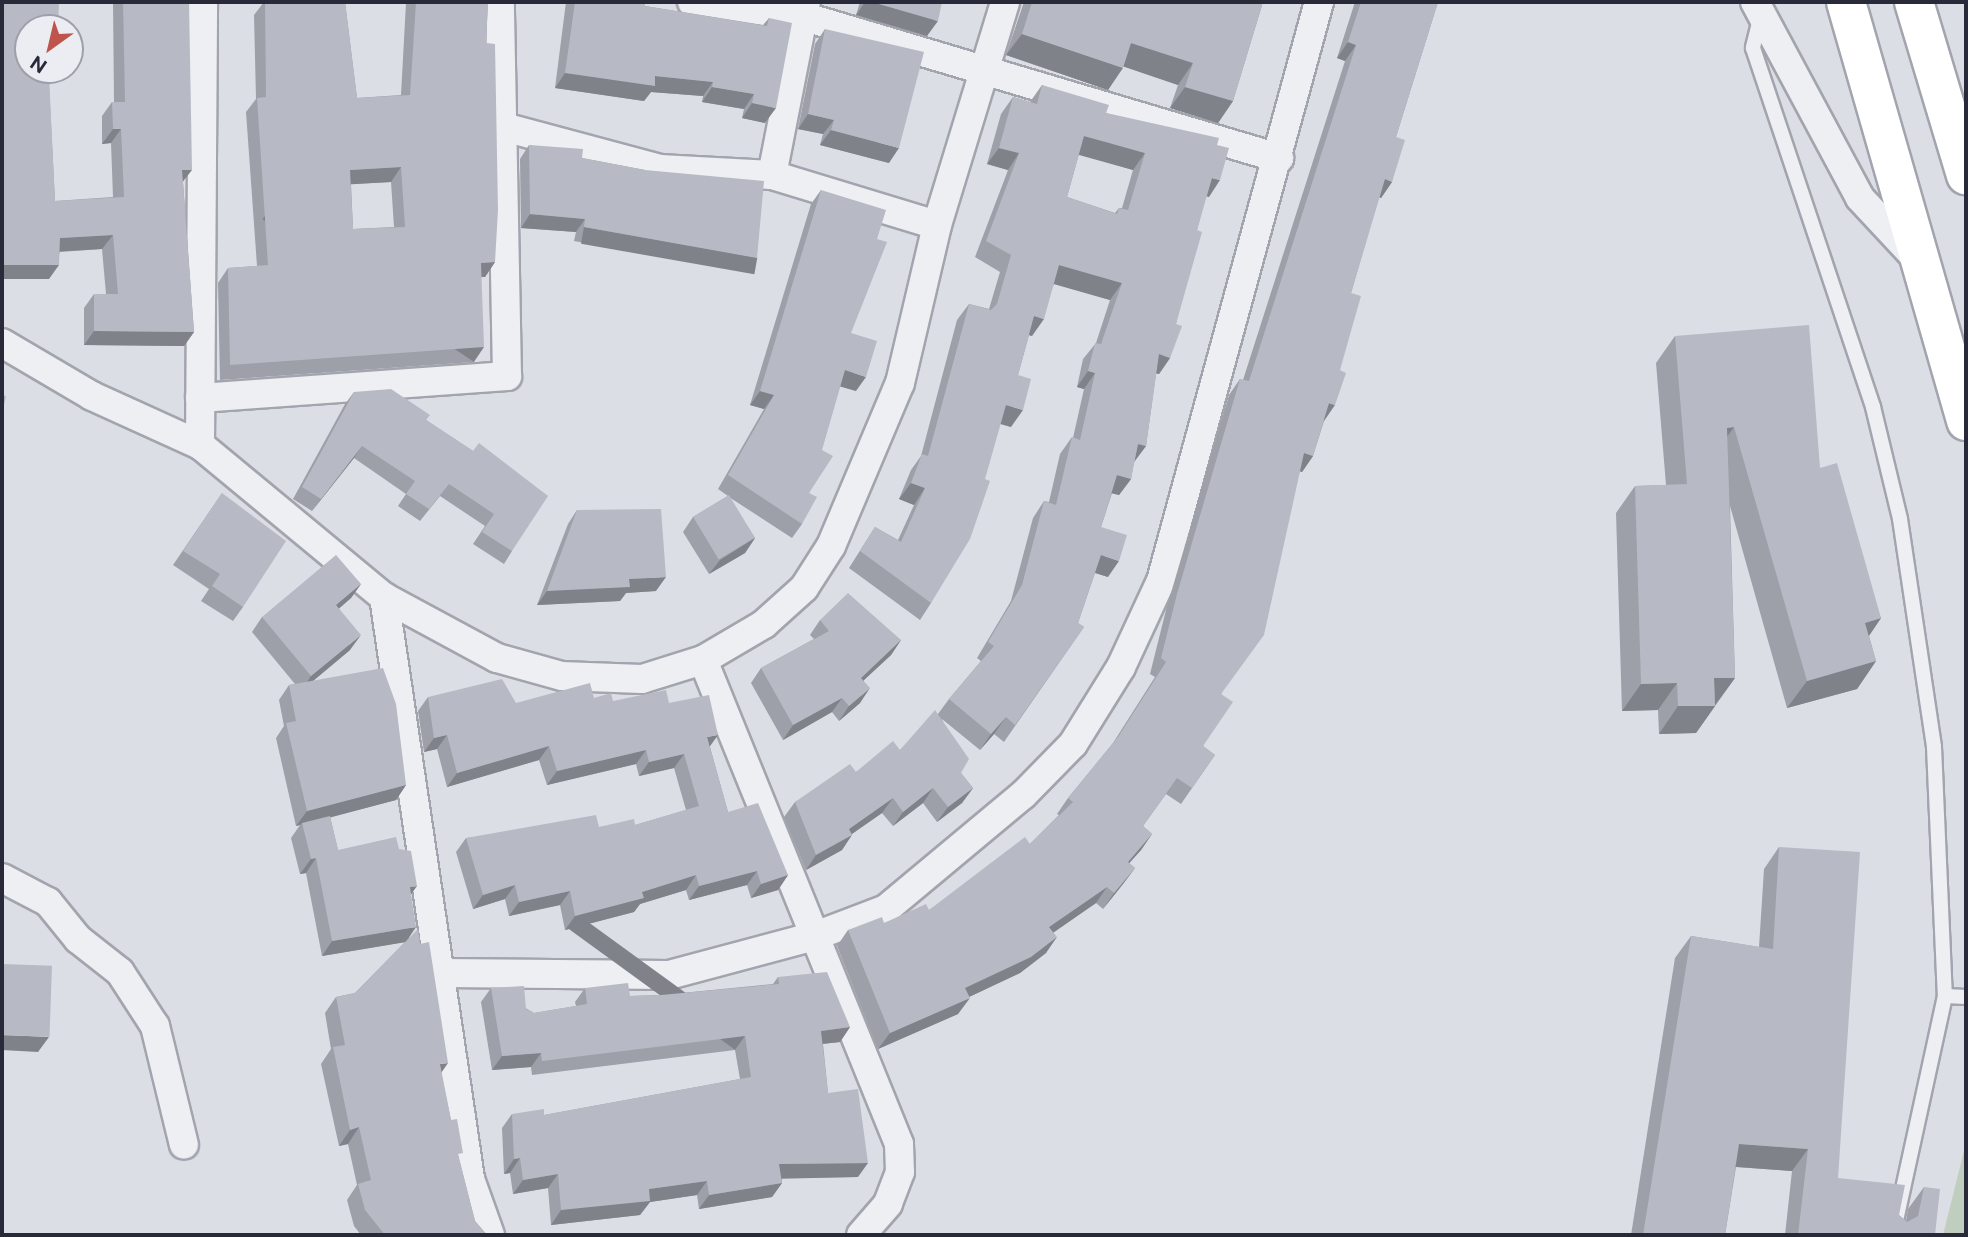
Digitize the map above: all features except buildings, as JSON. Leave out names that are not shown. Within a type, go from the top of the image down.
[{"type":"highway","points":[[1846,2],[1916,258],[1966,421]]},
{"type":"highway","points":[[1914,2],[1966,175]]},
{"type":"street","points":[[200,445],[203,2]]},
{"type":"street","points":[[200,398],[507,376],[500,126],[500,2]]},
{"type":"street","points":[[692,2],[804,9],[984,74],[1279,158]]},
{"type":"street","points":[[2,342],[92,396],[200,445],[384,597],[497,658],[562,676],[642,679],[703,660],[774,615],[804,588],[831,546],[900,383],[937,225],[1006,2]]},
{"type":"street","points":[[443,973],[669,975],[815,936],[886,909],[1023,795],[1073,744],[1121,667],[1161,581],[1279,158],[1319,2]]},
{"type":"street","points":[[1758,8],[1860,198],[1916,258]]},
{"type":"street","points":[[772,174],[804,9]]},
{"type":"street","points":[[500,126],[660,169],[772,174],[937,225]]},
{"type":"street","points":[[384,597],[443,973],[470,1179],[490,1235]]},
{"type":"street","points":[[703,660],[899,1144],[900,1172],[888,1204],[861,1235]]},
{"type":"street","points":[[2,878],[48,902],[78,939],[120,972],[155,1026],[184,1144]]},
{"type":"lane","points":[[1758,8],[1753,48],[1873,407],[1900,519],[1934,747],[1945,996],[1893,1235]]},
{"type":"lane","points":[[1945,996],[1966,997]]},
{"type":"green space","points":[[1966,1142],[1966,1235],[1943,1235],[1965,1147]]}]
